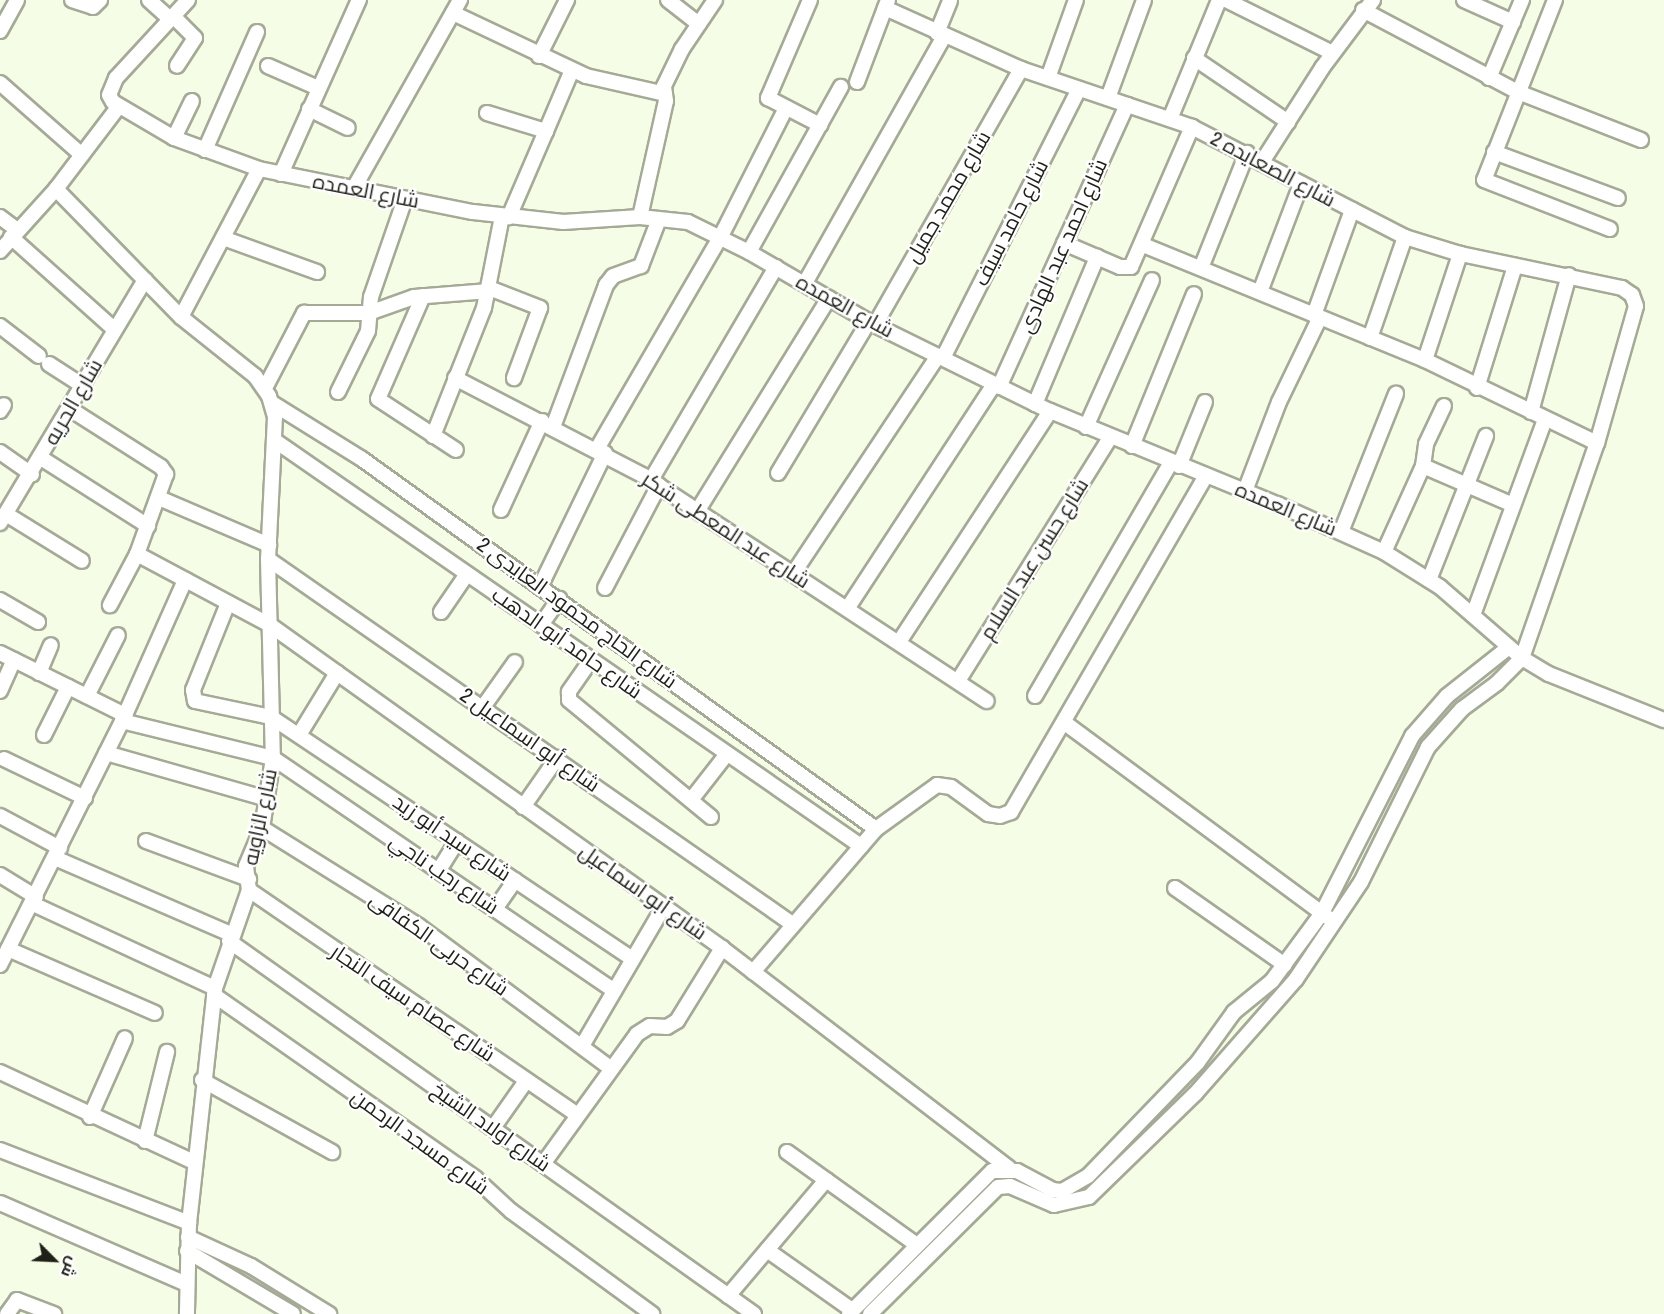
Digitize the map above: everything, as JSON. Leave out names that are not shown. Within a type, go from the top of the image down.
[{"type":"street","points":[[0,31],[17,0]]},
{"type":"street","points":[[72,0],[96,4]]},
{"type":"street","points":[[149,0],[195,38],[177,66]]},
{"type":"street","points":[[0,251],[56,189],[119,106],[109,95],[110,88],[188,0]]},
{"type":"street","points":[[281,174],[359,0]]},
{"type":"street","points":[[354,189],[460,0]]},
{"type":"street","points":[[539,56],[567,0]]},
{"type":"street","points":[[668,0],[699,24]]},
{"type":"street","points":[[640,217],[665,94],[664,86],[671,67],[715,0]]},
{"type":"street","points":[[810,0],[768,96],[820,125]]},
{"type":"street","points":[[805,284],[940,34],[950,0]]},
{"type":"street","points":[[1048,78],[1076,0]]},
{"type":"street","points":[[1108,98],[1144,0]]},
{"type":"street","points":[[1170,119],[1220,0]]},
{"type":"street","points":[[1226,0],[1333,53]]},
{"type":"street","points":[[1262,162],[1333,53],[1363,10],[1373,0]]},
{"type":"street","points":[[1464,0],[1513,22]]},
{"type":"street","points":[[1489,78],[1522,0]]},
{"type":"street","points":[[1556,0],[1484,177],[1492,186],[1610,229]]},
{"type":"street","points":[[857,82],[886,4]]},
{"type":"street","name":"شارع الصعايده 2","points":[[886,4],[940,34],[1021,69],[1192,127],[1247,153],[1300,184],[1405,237],[1460,254],[1606,284],[1632,295],[1636,306],[1597,443],[1522,658]]},
{"type":"street","points":[[1363,10],[1518,92],[1641,140]]},
{"type":"street","points":[[453,13],[572,70],[665,94]]},
{"type":"street","points":[[205,150],[257,32]]},
{"type":"street","points":[[1194,58],[1288,122]]},
{"type":"street","points":[[268,66],[318,88]]},
{"type":"street","name":"شارع محمد جميل","points":[[872,323],[1021,69]]},
{"type":"street","points":[[433,436],[489,290],[506,217],[572,70]]},
{"type":"street","points":[[0,83],[82,155]]},
{"type":"street","points":[[749,252],[841,87]]},
{"type":"street","name":"شارع حامد سيف","points":[[793,574],[941,357],[1079,89]]},
{"type":"street","points":[[174,138],[192,101]]},
{"type":"street","name":"شارع احمد عبد الهادى","points":[[847,609],[997,386],[1127,105]]},
{"type":"street","name":"شارع العمده","points":[[119,106],[174,138],[205,150],[259,169],[354,189],[506,217],[563,222],[640,217],[687,222],[749,252],[872,323],[1035,404],[1110,438],[1245,491],[1384,552],[1429,580],[1522,658],[1577,687],[1664,720]]},
{"type":"street","points":[[540,587],[601,451],[720,238],[786,108]]},
{"type":"street","points":[[309,109],[348,128]]},
{"type":"street","points":[[487,113],[546,131]]},
{"type":"street","points":[[1064,243],[1097,257],[1131,267],[1143,245],[1192,127]]},
{"type":"street","points":[[1494,152],[1618,198]]},
{"type":"street","points":[[1201,268],[1247,153]]},
{"type":"street","points":[[181,316],[259,169]]},
{"type":"street","points":[[1260,292],[1300,184]]},
{"type":"street","name":"شارع الزاويه","points":[[56,189],[181,316],[265,388],[272,403],[274,440],[268,552],[273,758],[262,828],[246,866],[249,884],[214,992],[202,1080],[188,1230],[187,1314]]},
{"type":"street","points":[[338,392],[368,331],[373,290],[405,199]]},
{"type":"street","points":[[1245,491],[1279,402],[1317,316],[1352,210]]},
{"type":"street","points":[[0,217],[14,234],[114,329]]},
{"type":"street","points":[[501,510],[547,424],[606,285],[614,276],[641,266],[660,219]]},
{"type":"street","points":[[1370,338],[1405,237]]},
{"type":"street","points":[[223,238],[316,272]]},
{"type":"street","points":[[1143,245],[1425,360],[1477,388],[1597,443]]},
{"type":"street","points":[[1425,360],[1460,254]]},
{"type":"street","points":[[1035,404],[1097,257]]},
{"type":"street","points":[[1477,388],[1515,266]]},
{"type":"street","points":[[606,588],[655,483],[776,267]]},
{"type":"street","points":[[1530,412],[1569,275]]},
{"type":"street","name":"شارع الحريه","points":[[3,519],[32,474],[114,329],[145,280]]},
{"type":"street","points":[[1086,427],[1152,280]]},
{"type":"street","points":[[265,388],[300,315],[308,312],[369,313],[423,296],[489,290],[540,308],[513,378]]},
{"type":"street","points":[[1132,446],[1194,294]]},
{"type":"street","points":[[423,296],[378,399],[456,450]]},
{"type":"street","points":[[698,510],[829,298]]},
{"type":"street","points":[[778,473],[872,323]]},
{"type":"street","points":[[0,326],[83,386]]},
{"type":"street","name":"شارع عبد المعطى شكر","points":[[455,378],[601,451],[655,483],[987,701]]},
{"type":"street","points":[[1341,532],[1396,394]]},
{"type":"street","points":[[1035,696],[1175,464],[1204,402]]},
{"type":"street","name":"شارع الحاج محمود العايدى 2","points":[[272,403],[362,459],[876,829]]},
{"type":"street","points":[[1384,552],[1423,466],[1426,444],[1444,406]]},
{"type":"street","points":[[70,409],[165,470],[159,498],[137,554],[110,605]]},
{"type":"street","points":[[899,642],[1050,411]]},
{"type":"street","points":[[1473,615],[1545,419]]},
{"type":"street","points":[[1429,580],[1486,436]]},
{"type":"street","name":"شارع حسن عبد السلام","points":[[958,681],[1110,438]]},
{"type":"street","name":"شارع حامد أبو الدهب","points":[[274,440],[861,846]]},
{"type":"street","points":[[0,452],[32,474]]},
{"type":"street","points":[[41,458],[148,526]]},
{"type":"street","points":[[1423,466],[1513,505]]},
{"type":"street","points":[[753,972],[791,924],[876,829],[943,784],[988,814],[1000,816],[1011,812],[1065,723],[1206,476]]},
{"type":"street","name":"شارع أبو اسماعيل 2","points":[[159,498],[268,552],[791,924]]},
{"type":"street","points":[[3,519],[82,561]]},
{"type":"street","name":"شارع أبو اسماعيل","points":[[137,554],[270,625],[722,948],[1009,1168],[1052,1190]]},
{"type":"street","points":[[441,612],[467,574]]},
{"type":"street","points":[[0,965],[124,718],[185,580]]},
{"type":"street","points":[[541,625],[559,599]]},
{"type":"street","points":[[0,600],[38,622]]},
{"type":"street","points":[[228,603],[193,690],[193,699],[272,717]]},
{"type":"street","points":[[87,696],[118,635]]},
{"type":"street","points":[[39,673],[51,645]]},
{"type":"street","points":[[1054,1205],[1052,1190],[1062,1191],[1081,1183],[1198,1062],[1234,1012],[1272,981],[1322,913],[1412,736],[1447,696],[1509,647]]},
{"type":"street","points":[[0,653],[87,696],[124,718],[273,758]]},
{"type":"street","points":[[870,1314],[998,1187],[1010,1186],[1054,1205],[1089,1197],[1195,1094],[1296,979],[1337,923],[1428,747],[1456,714],[1497,683],[1522,658]]},
{"type":"street","points":[[0,691],[14,660]]},
{"type":"street","points":[[591,660],[569,692],[569,700],[711,817]]},
{"type":"street","points":[[483,707],[515,663]]},
{"type":"street","points":[[299,735],[337,673]]},
{"type":"street","points":[[44,735],[68,687]]},
{"type":"street","name":"شارع سيد أبو زيد","points":[[272,717],[633,959]]},
{"type":"street","points":[[1065,723],[1337,923]]},
{"type":"street","points":[[106,753],[267,799]]},
{"type":"street","points":[[691,800],[727,754]]},
{"type":"street","name":"شارع رجب ناجي","points":[[273,758],[614,991]]},
{"type":"street","points":[[524,807],[557,758]]},
{"type":"street","points":[[4,759],[85,798]]},
{"type":"street","name":"شارع اولاد الشيخ","points":[[0,816],[57,853],[230,938],[754,1314]]},
{"type":"street","name":"شارع حربى الكفافى","points":[[262,828],[418,926],[610,1068]]},
{"type":"street","points":[[439,870],[457,841]]},
{"type":"street","name":"شارع عصام سيف النجار","points":[[146,842],[249,884],[577,1115]]},
{"type":"street","name":"شارع مسجد الرحمن","points":[[0,875],[34,900],[214,992],[475,1178],[511,1212],[652,1314]]},
{"type":"street","points":[[495,909],[515,880]]},
{"type":"street","points":[[1175,888],[1285,965]]},
{"type":"street","points":[[582,1046],[664,906]]},
{"type":"street","points":[[543,1164],[610,1068],[644,1028],[667,1028],[677,1021],[722,948]]},
{"type":"street","points":[[8,949],[155,1013]]},
{"type":"street","points":[[90,1117],[125,1038]]},
{"type":"street","points":[[145,1141],[167,1052]]},
{"type":"street","points":[[0,1072],[90,1117],[194,1162]]},
{"type":"street","points":[[202,1080],[332,1152]]},
{"type":"street","points":[[493,1128],[526,1081]]},
{"type":"street","points":[[1129,1134],[1144,1144]]},
{"type":"street","points":[[0,1150],[188,1230],[329,1314]]},
{"type":"street","points":[[787,1152],[916,1245]]},
{"type":"street","points":[[767,1250],[850,1312],[986,1175],[1009,1168]]},
{"type":"street","points":[[728,1296],[826,1180]]},
{"type":"street","points":[[0,1203],[186,1284]]},
{"type":"street","points":[[188,1251],[293,1314]]},
{"type":"street","points":[[7,1314],[13,1301],[20,1300],[54,1314]]}]
